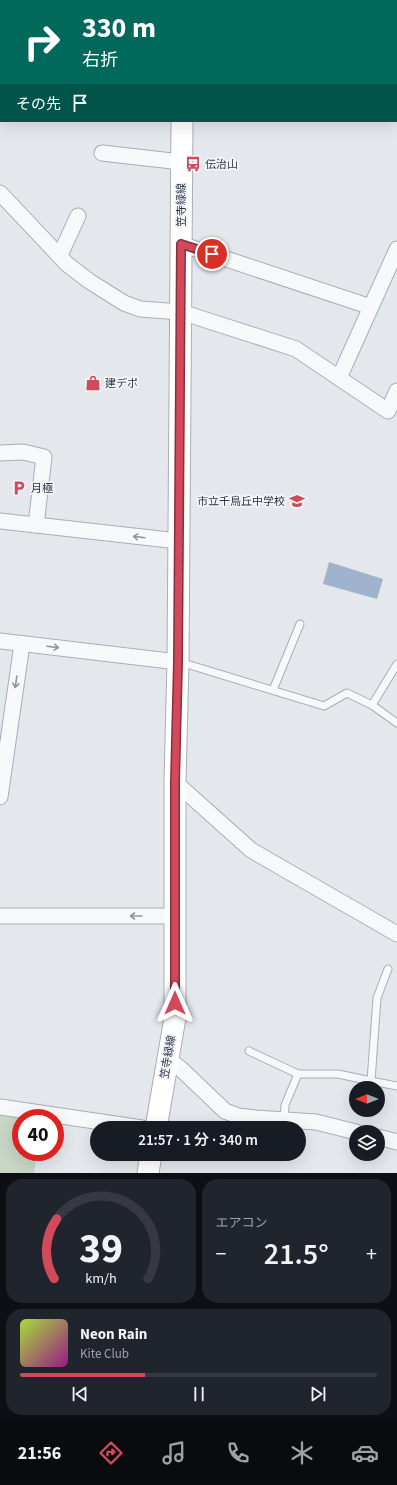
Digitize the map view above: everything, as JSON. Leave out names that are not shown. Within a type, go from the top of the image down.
[{"type":"street","name":"笠寺緑線","points":[[157,1121],[175,1018],[175,782],[178,662],[182,122]]},
{"type":"street","points":[[102,153],[181,162]]},
{"type":"street","points":[[0,193],[68,264],[89,281],[124,303],[140,309],[181,312],[296,349],[388,411],[397,391]]},
{"type":"street","points":[[60,255],[78,216]]},
{"type":"street","points":[[181,244],[371,307]]},
{"type":"street","points":[[339,378],[397,249]]},
{"type":"street","points":[[0,453],[23,452],[44,457],[36,525]]},
{"type":"street","points":[[0,521],[178,541]]},
{"type":"street","points":[[0,641],[178,662]]},
{"type":"street","points":[[0,797],[22,644]]},
{"type":"street","points":[[175,782],[251,850],[397,934]]},
{"type":"street","points":[[0,916],[175,916]]},
{"type":"street","points":[[168,1059],[181,1068],[225,1110],[238,1116],[316,1122],[349,1130]]},
{"type":"street","points":[[0,1107],[95,1121]]},
{"type":"street","points":[[385,1139],[397,1142]]},
{"type":"street","points":[[148,1173],[150,1161]]},
{"type":"lane","points":[[273,690],[300,624]]},
{"type":"lane","points":[[178,662],[324,706],[347,694],[372,705],[397,723]]},
{"type":"lane","points":[[372,705],[397,664]]},
{"type":"lane","points":[[249,1050],[298,1074],[338,1074],[371,1081],[377,998],[388,969]]},
{"type":"lane","points":[[284,1120],[284,1105],[298,1074]]},
{"type":"lane","points":[[385,1084],[397,1086]]},
{"type":"green space","points":[[0,1113],[12,1115],[12,1161],[36,1161],[34,1173],[0,1173]]},
{"type":"water","points":[[329,562],[383,579],[377,599],[323,584]]},
{"type":"place","name":"伝治山","points":[[193,164]]},
{"type":"place","name":"建デポ","points":[[93,383]]},
{"type":"place","name":"月極","points":[[19,488]]},
{"type":"place","name":"市立千鳥丘中学校","points":[[297,501]]},
{"type":"route","points":[[175,1003],[175,782],[178,662],[181,244],[212,254]]}]
